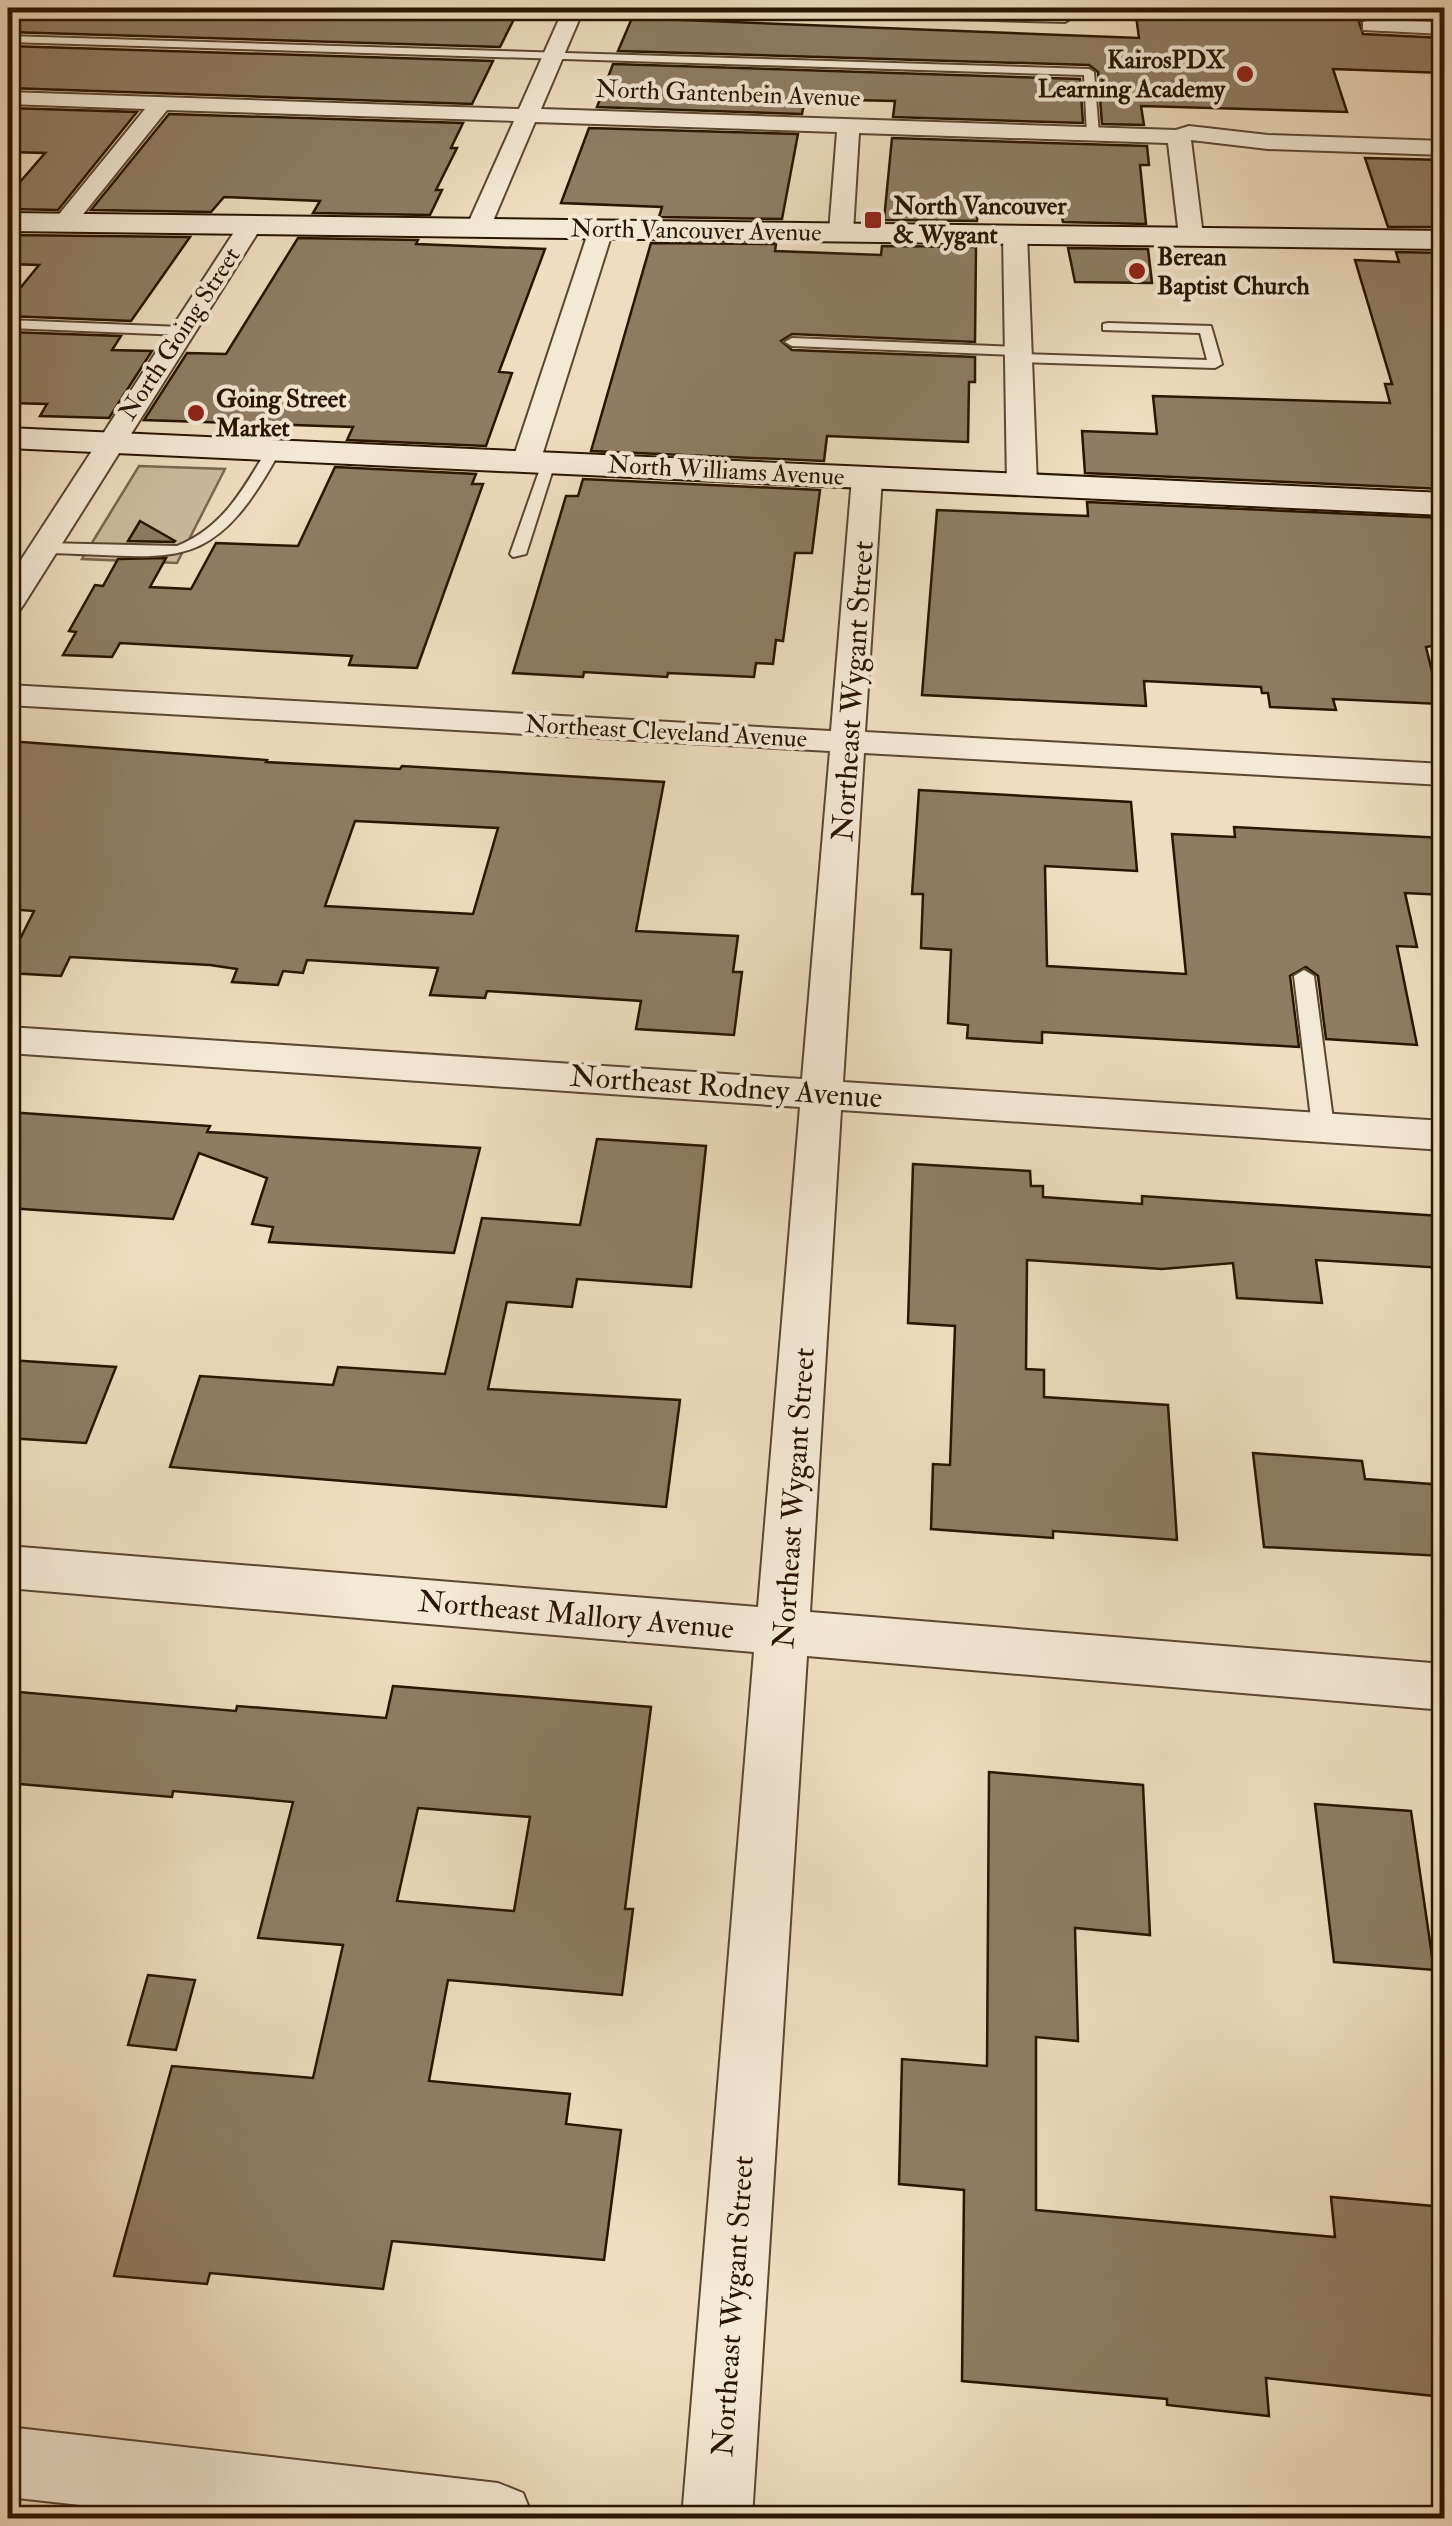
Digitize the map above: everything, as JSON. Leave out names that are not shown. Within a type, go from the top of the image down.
[{"type":"main road","name":"North Vancouver Avenue","points":[[8,222],[1444,240]]},
{"type":"main road","name":"North Williams Avenue","points":[[8,438],[1444,504]]},
{"type":"street","points":[[478,228],[574,8]]},
{"type":"street","points":[[771,8],[964,10],[1065,16]]},
{"type":"street","points":[[1370,26],[1444,28]]},
{"type":"street","name":"North Gantenbein Avenue","points":[[8,98],[1093,134],[1212,134],[1268,142],[1444,148]]},
{"type":"street","points":[[64,223],[161,103]]},
{"type":"street","points":[[840,232],[849,125]]},
{"type":"street","points":[[1178,136],[1191,236]]},
{"type":"street","name":"North Going Street","points":[[8,604],[250,226]]},
{"type":"street","points":[[537,463],[601,230]]},
{"type":"street","points":[[1014,234],[1022,485]]},
{"type":"street","name":"Northeast Wygant Street","points":[[717,2518],[867,478]]},
{"type":"street","name":"Northeast Cleveland Avenue","points":[[8,695],[1444,774]]},
{"type":"street","name":"Northeast Rodney Avenue","points":[[8,1040],[1444,1136]]},
{"type":"street","name":"Northeast Mallory Avenue","points":[[8,1567],[1444,1687]]},
{"type":"street","points":[[8,2462],[498,2518]]},
{"type":"lane","points":[[8,38],[1089,72],[1093,134]]},
{"type":"lane","points":[[8,324],[182,331]]},
{"type":"lane","points":[[792,342],[1215,364],[1206,329],[1108,327]]},
{"type":"lane","points":[[44,548],[179,551],[200,544],[224,528],[245,501],[273,451]]},
{"type":"lane","points":[[518,554],[537,463]]},
{"type":"lane","points":[[1304,976],[1323,1127]]},
{"type":"shaded area","points":[[139,466],[225,469],[177,563],[82,559]]},
{"type":"building","points":[[8,8],[515,17],[500,47],[8,32]]},
{"type":"building","name":"KairosPDX Learning Academy","points":[[1135,8],[1444,8],[1444,18],[1370,16],[1359,22],[1363,34],[1444,38],[1444,73],[1333,69],[1347,112],[1141,106],[1144,125],[1102,124],[1098,72],[1089,65],[618,51],[632,18],[1139,38]]},
{"type":"building","points":[[8,46],[493,61],[472,104],[8,88]]},
{"type":"building","points":[[613,64],[1080,79],[1083,123],[893,117],[895,101],[805,99],[802,114],[597,107]]},
{"type":"building","points":[[8,108],[137,112],[58,210],[8,209],[8,196],[45,153],[8,152]]},
{"type":"building","points":[[169,114],[463,123],[430,215],[313,213],[320,201],[224,197],[211,212],[91,210]]},
{"type":"building","points":[[589,128],[798,134],[782,219],[659,217],[662,207],[561,203]]},
{"type":"building","points":[[892,138],[1147,146],[1149,165],[1140,165],[1146,224],[1063,222],[1061,213],[978,210],[977,221],[884,220]]},
{"type":"building","points":[[1365,158],[1444,160],[1444,227],[1388,227]]},
{"type":"building","points":[[8,235],[190,237],[131,321],[8,316],[8,303],[39,265],[8,264]]},
{"type":"building","points":[[298,238],[418,240],[416,244],[545,249],[499,372],[512,373],[486,446],[347,440],[353,427],[144,420],[187,353],[226,354]]},
{"type":"building","points":[[651,243],[776,244],[775,251],[881,255],[882,246],[976,247],[975,342],[792,334],[781,341],[792,350],[975,357],[975,382],[969,382],[968,442],[827,436],[824,461],[591,451]]},
{"type":"building","points":[[1068,248],[1148,249],[1152,283],[1075,282]]},
{"type":"building","points":[[1396,252],[1444,253],[1444,489],[1085,473],[1082,431],[1157,434],[1153,396],[1390,403],[1385,384],[1392,384],[1355,260],[1399,262]]},
{"type":"building","points":[[8,332],[121,336],[112,350],[152,351],[109,418],[40,416],[47,404],[8,403]]},
{"type":"building","points":[[335,467],[476,474],[472,484],[483,484],[417,668],[349,665],[352,656],[120,643],[112,657],[63,655],[76,632],[69,631],[95,585],[103,586],[118,559],[166,558],[150,587],[191,589],[216,543],[298,546]]},
{"type":"building","points":[[583,479],[820,490],[812,553],[795,553],[783,641],[776,640],[773,664],[756,663],[754,677],[513,673],[566,496],[578,496]]},
{"type":"building","points":[[1087,502],[1444,518],[1444,644],[1426,647],[1440,704],[1333,699],[1336,710],[1270,707],[1268,693],[1262,693],[1261,687],[1144,681],[1146,706],[922,695],[937,510],[1088,516]]},
{"type":"building","points":[[140,521],[175,541],[128,541]]},
{"type":"building","points":[[8,741],[266,762],[664,782],[636,931],[738,936],[733,972],[742,972],[734,1035],[636,1029],[641,1001],[487,991],[485,998],[430,995],[438,968],[307,960],[303,973],[283,971],[278,985],[232,982],[237,969],[210,965],[70,957],[61,976],[8,973],[8,963],[34,911],[8,909]],"holes":[[[355,821],[498,828],[473,914],[325,906]]]},
{"type":"building","points":[[919,790],[1131,802],[1137,871],[1045,866],[1047,966],[1186,974],[1172,834],[1235,837],[1234,827],[1444,838],[1444,895],[1405,893],[1417,947],[1397,946],[1417,1045],[1326,1039],[1318,976],[1306,967],[1290,976],[1299,1047],[1042,1032],[1042,1043],[967,1038],[968,1025],[948,1023],[951,950],[921,948],[923,894],[912,894]]},
{"type":"building","points":[[8,1112],[210,1126],[207,1132],[480,1148],[454,1253],[269,1242],[273,1227],[252,1224],[267,1178],[199,1153],[173,1219],[8,1208]]},
{"type":"building","points":[[597,1139],[706,1146],[691,1287],[577,1279],[572,1307],[507,1302],[488,1389],[680,1400],[666,1507],[170,1467],[200,1376],[333,1385],[338,1367],[445,1374],[482,1218],[580,1225]]},
{"type":"building","points":[[913,1164],[1030,1171],[1031,1186],[1043,1186],[1043,1197],[1142,1204],[1142,1196],[1440,1216],[1444,1268],[1316,1260],[1322,1303],[1237,1298],[1233,1263],[1162,1269],[1027,1260],[1026,1369],[1044,1370],[1044,1397],[1168,1405],[1177,1540],[1053,1531],[1053,1538],[931,1529],[933,1464],[950,1465],[955,1326],[908,1323]]},
{"type":"building","points":[[8,1360],[116,1367],[86,1443],[8,1438]]},
{"type":"building","points":[[1253,1453],[1362,1461],[1365,1479],[1444,1485],[1444,1556],[1264,1547]]},
{"type":"building","points":[[393,1686],[651,1707],[625,1909],[633,1909],[622,1995],[448,1980],[429,2081],[570,2094],[566,2124],[621,2130],[604,2260],[392,2241],[383,2289],[210,2273],[207,2284],[114,2276],[172,2066],[313,2078],[343,1945],[258,1938],[293,1802],[173,1791],[172,1797],[8,1783],[8,1691],[236,1711],[237,1706],[386,1718]],"holes":[[[418,1808],[530,1817],[514,1911],[397,1901]]]},
{"type":"building","points":[[989,1772],[1143,1785],[1150,1935],[1075,1928],[1078,2041],[1036,2037],[1036,2210],[1335,2237],[1331,2197],[1444,2207],[1444,2397],[1266,2378],[1269,2416],[1167,2405],[1167,2399],[962,2381],[964,2190],[899,2184],[902,2059],[987,2066]]},
{"type":"building","points":[[1315,1804],[1411,1811],[1434,1970],[1334,1962]]},
{"type":"building","points":[[148,1975],[195,1980],[176,2050],[128,2045]]},
{"type":"place","name":"KairosPDX Learning Academy","points":[[1245,74]]},
{"type":"place","name":"North Vancouver & Wygant","points":[[873,220]]},
{"type":"place","name":"Berean Baptist Church","points":[[1137,271]]},
{"type":"place","name":"Going Street Market","points":[[196,413]]}]
